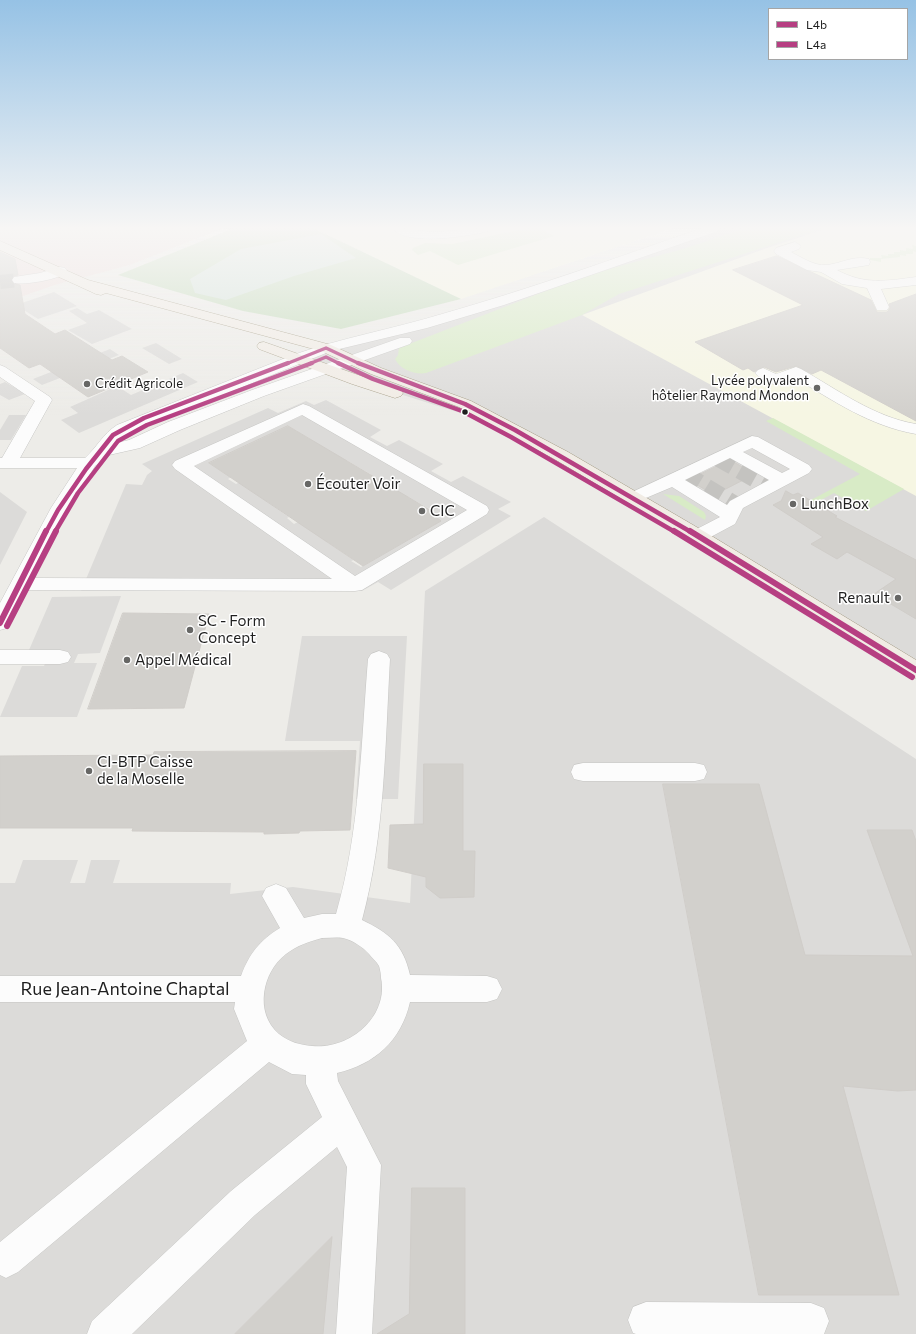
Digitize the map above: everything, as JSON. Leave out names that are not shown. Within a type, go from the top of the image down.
[{"type":"main road","points":[[100,290],[110,296],[298,358],[358,381],[515,430]]},
{"type":"main road","points":[[112,290],[326,348],[376,371],[465,404],[515,430],[634,498],[916,670]]},
{"type":"street","points":[[0,623],[60,508],[112,436],[141,420],[326,348],[422,325],[532,290]]},
{"type":"street","points":[[875,290],[882,307]]},
{"type":"street","points":[[4,463],[96,457],[134,444],[181,423],[434,330],[498,302]]},
{"type":"street","points":[[0,370],[44,400],[4,463]]},
{"type":"street","points":[[763,373],[776,380],[796,372],[881,420],[904,428],[916,429]]},
{"type":"street","points":[[20,584],[355,585],[480,510],[303,409],[181,465],[355,585]]},
{"type":"street","points":[[634,498],[752,442],[803,469],[736,505],[728,520],[698,536]]},
{"type":"street","points":[[731,452],[781,480]]},
{"type":"street","points":[[673,480],[731,515]]},
{"type":"street","points":[[0,657],[60,657]]},
{"type":"street","points":[[346,926],[358,884],[367,823],[379,659]]},
{"type":"street","points":[[583,772],[695,772]]},
{"type":"street","points":[[276,896],[297,932]]},
{"type":"street","points":[[322,926],[346,926],[373,939],[392,960],[398,988],[392,1014],[376,1038],[351,1055],[321,1062],[292,1059],[268,1044],[256,1029],[249,1009],[250,989],[259,966],[275,946],[297,932],[322,926]]},
{"type":"street","points":[[398,988],[487,989]]},
{"type":"street","name":"Rue Jean-Antoine Chaptal","points":[[0,989],[250,989]]},
{"type":"street","points":[[6,1260],[250,1057],[268,1044]]},
{"type":"street","points":[[321,1062],[322,1084],[364,1164],[354,1334]]},
{"type":"street","points":[[105,1334],[243,1203],[342,1122]]},
{"type":"street","points":[[646,1320],[811,1321]]},
{"type":"shaded area","points":[[0,290],[40,290],[0,304]]},
{"type":"shaded area","points":[[194,290],[254,290],[226,300],[195,293]]},
{"type":"shaded area","points":[[443,290],[487,290],[461,299]]},
{"type":"shaded area","points":[[521,290],[916,290],[916,670],[515,430],[358,381],[298,358],[386,334]]},
{"type":"shaded area","name":"Lycée polyvalent hôtelier Raymond Mondon","points":[[650,290],[916,290],[916,496],[582,315]]},
{"type":"shaded area","points":[[54,292],[77,306],[38,319],[16,305]]},
{"type":"shaded area","points":[[77,308],[87,314],[99,310],[132,329],[92,344],[68,330],[87,323],[69,311]]},
{"type":"shaded area","points":[[156,343],[182,359],[169,364],[142,348]]},
{"type":"shaded area","points":[[110,349],[119,355],[42,385],[33,379]]},
{"type":"shaded area","points":[[183,373],[198,382],[79,433],[61,420],[78,413],[70,407],[117,386],[131,395]]},
{"type":"shaded area","points":[[5,382],[25,394],[9,400],[0,395],[0,384]]},
{"type":"shaded area","points":[[326,400],[381,430],[370,437],[387,446],[399,440],[443,464],[431,471],[451,482],[463,476],[511,502],[498,509],[511,516],[391,590],[378,582],[362,591],[81,591],[126,484],[142,485],[147,475],[152,471],[142,464],[268,408],[278,413],[306,401],[314,405]],"holes":[[[288,426],[310,439],[306,441],[314,446],[236,484],[228,479],[231,477],[209,463]],[[346,460],[370,474],[374,482],[294,524],[287,518],[289,517],[266,501]],[[408,497],[435,512],[431,515],[440,521],[361,567],[351,561],[354,560],[327,542]]]},
{"type":"shaded area","points":[[9,415],[26,415],[11,440],[0,440],[0,430]]},
{"type":"shaded area","points":[[0,492],[27,512],[0,565]]},
{"type":"shaded area","points":[[544,517],[916,759],[916,1334],[0,1334],[0,883],[15,883],[23,860],[78,860],[70,883],[85,883],[91,860],[120,860],[113,883],[231,883],[230,894],[293,887],[410,903],[425,591]]},
{"type":"shaded area","points":[[121,596],[100,653],[78,654],[74,663],[97,663],[77,717],[0,717],[22,666],[44,666],[51,651],[29,650],[52,597]]},
{"type":"shaded area","points":[[302,636],[407,636],[398,799],[356,799],[360,741],[285,741]]},
{"type":"green space","points":[[171,290],[443,290],[461,299],[341,329],[243,311]]},
{"type":"green space","points":[[548,290],[631,290],[619,294],[582,315],[426,373],[409,371],[397,363],[395,359],[398,355],[399,348]]},
{"type":"green space","points":[[773,418],[904,489],[866,511],[834,493],[815,503],[811,500],[860,474],[766,421]]},
{"type":"green space","points":[[663,494],[679,496],[704,512],[706,516],[705,520]]},
{"type":"building","points":[[0,290],[21,290],[25,314],[55,334],[65,330],[112,360],[122,356],[148,372],[88,397],[40,364],[29,368],[0,348]]},
{"type":"building","points":[[774,290],[850,290],[871,300],[877,312],[887,312],[890,308],[889,304],[916,294],[916,421],[821,370],[812,374],[796,366],[776,372],[764,367],[754,372],[748,368],[743,370],[695,342],[803,305]]},
{"type":"building","points":[[288,426],[435,513],[432,514],[441,521],[363,566],[209,463]]},
{"type":"building","points":[[730,460],[755,474],[714,495],[689,480]]},
{"type":"building","points":[[786,491],[793,495],[798,493],[837,516],[835,517],[916,560],[916,619],[874,594],[896,579],[847,552],[837,559],[811,544],[823,537],[773,505],[781,501]]},
{"type":"building","points":[[123,613],[209,614],[184,708],[88,709]]},
{"type":"building","points":[[356,751],[350,830],[300,831],[299,833],[264,834],[264,832],[132,831],[133,828],[0,828],[0,756],[153,755],[154,752]]},
{"type":"building","points":[[424,764],[463,764],[463,851],[475,851],[474,897],[440,898],[426,887],[426,877],[388,868],[390,825],[423,824]]},
{"type":"building","points":[[663,784],[759,784],[805,955],[913,956],[867,830],[912,830],[916,841],[916,1090],[898,1091],[843,1086],[899,1295],[759,1295]]},
{"type":"building","points":[[412,1188],[465,1188],[465,1334],[377,1334],[409,1314]]},
{"type":"building","points":[[332,1237],[323,1334],[235,1334]]},
{"type":"tunnel","points":[[718,458],[769,487]]},
{"type":"tunnel","points":[[685,474],[736,505]]},
{"type":"transit line","name":"L4b","points":[[0,623],[33,556],[58,510],[86,469],[113,435],[144,418],[326,348],[376,371],[465,404],[515,430],[698,536],[916,670]]},
{"type":"transit line","name":"L4a","points":[[7,626],[65,514],[78,493],[118,441],[147,425],[326,357],[373,379],[462,411],[511,437],[694,543],[912,677]]},
{"type":"place","name":"Crédit Agricole","points":[[87,384]]},
{"type":"place","name":"Lycée polyvalent hôtelier Raymond Mondon","points":[[817,388]]},
{"type":"place","name":"Écouter Voir","points":[[308,484]]},
{"type":"place","name":"LunchBox","points":[[793,504]]},
{"type":"place","name":"CIC","points":[[422,511]]},
{"type":"place","name":"Renault","points":[[898,598]]},
{"type":"place","name":"SC - Form Concept","points":[[190,630]]},
{"type":"place","name":"Appel Médical","points":[[127,660]]},
{"type":"place","name":"CI-BTP Caisse de la Moselle","points":[[89,771]]}]
